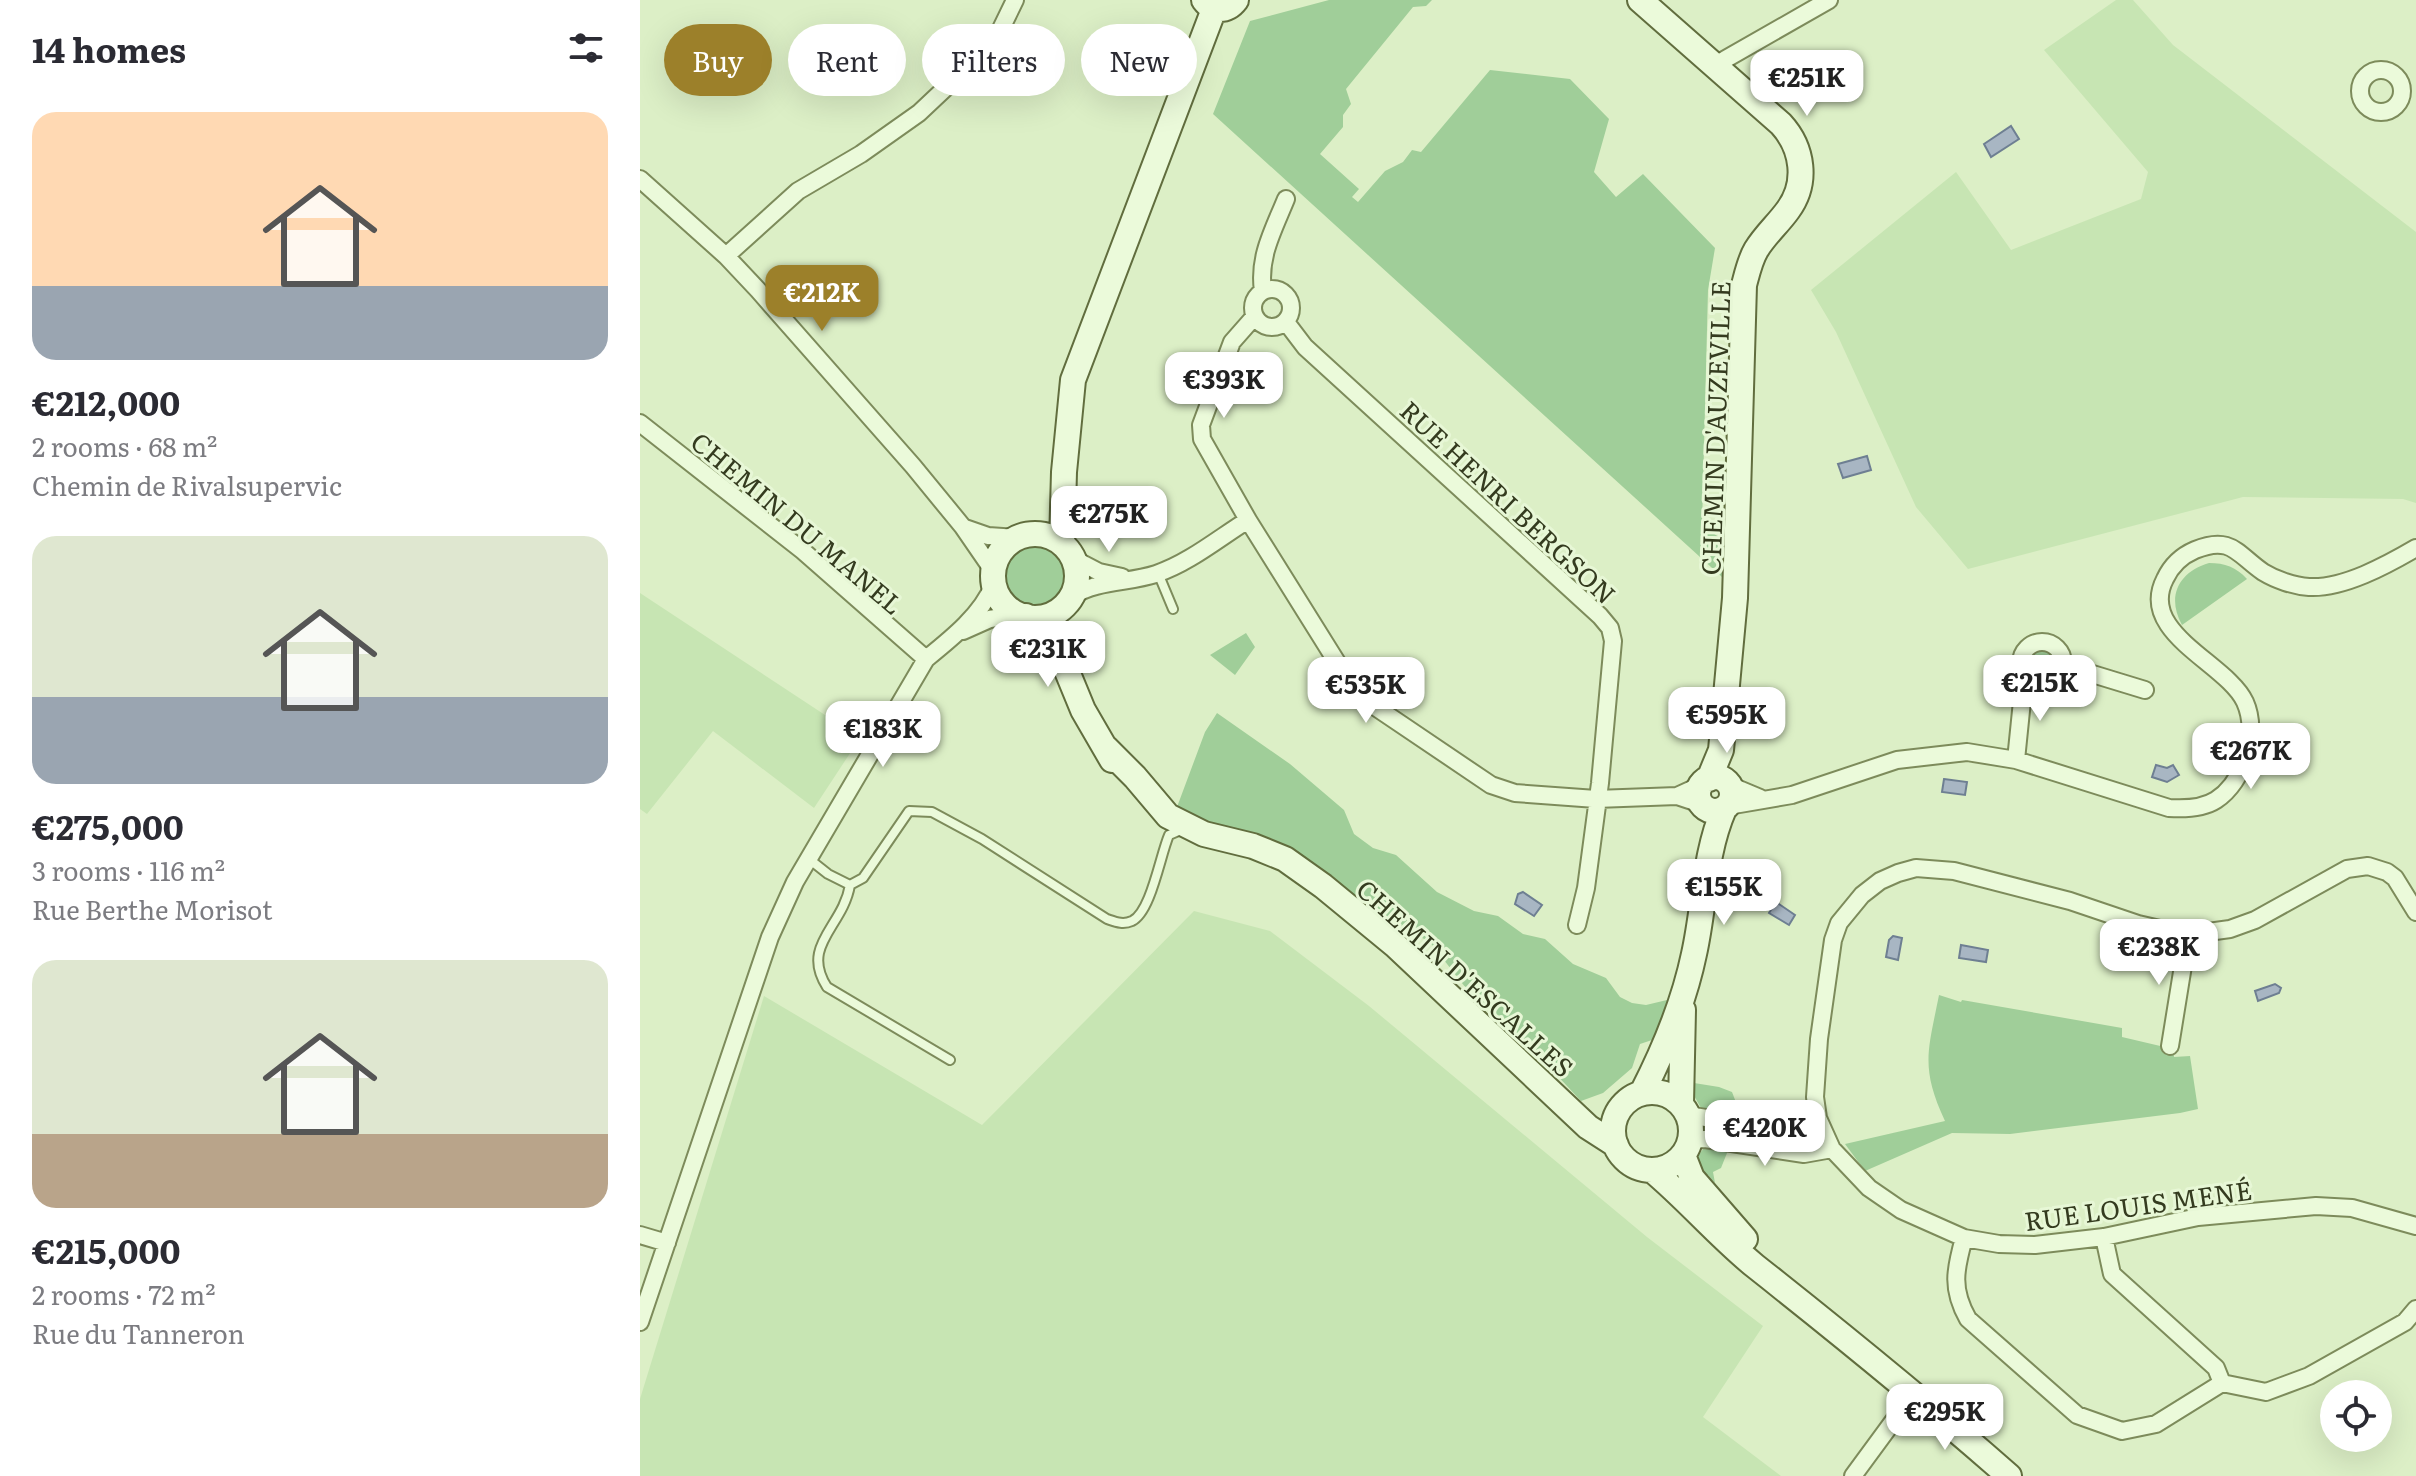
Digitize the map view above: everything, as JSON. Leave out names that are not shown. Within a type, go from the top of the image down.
[{"type":"street","points":[[726,256],[798,191],[861,154],[919,113],[988,48],[1015,0]]},
{"type":"street","name":"CHEMIN D'AUZEVILLE","points":[[1640,0],[1790,134],[1800,156],[1800,178],[1789,208],[1754,253],[1744,285],[1735,598],[1702,916],[1683,999],[1642,1093]]},
{"type":"street","points":[[1716,69],[1724,60],[1829,0]]},
{"type":"street","points":[[1070,599],[1077,577],[1068,551],[1064,472],[1076,370],[1218,3]]},
{"type":"street","points":[[2400,82],[2416,76]]},
{"type":"street","points":[[640,179],[726,256],[903,455],[963,527],[994,578],[999,596],[1022,615]]},
{"type":"street","points":[[1286,199],[1263,259],[1260,272],[1263,291],[1253,305],[1254,317],[1232,342],[1201,425],[1202,439],[1248,520],[1353,688],[1377,708],[1491,785],[1515,793],[1596,799],[1716,795],[1761,799],[1792,795],[1883,764],[1929,754],[1967,752],[2016,760],[2169,808],[2190,808],[2215,801],[2229,788],[2243,764],[2249,742],[2248,714],[2239,693],[2187,645],[2163,617],[2159,601],[2162,586],[2173,566],[2187,554],[2206,546],[2225,545],[2241,552],[2266,574],[2288,583],[2311,587],[2336,584],[2382,567],[2416,548]]},
{"type":"street","points":[[1254,317],[1269,327],[1281,326],[1291,311],[1289,299],[1275,289],[1263,291]]},
{"type":"street","name":"RUE HENRI BERGSON","points":[[1286,322],[1305,347],[1610,628],[1613,641],[1596,799]]},
{"type":"street","name":"CHEMIN DU MANEL","points":[[640,423],[803,551],[926,659]]},
{"type":"street","points":[[640,1322],[753,982],[787,899],[926,659],[954,636],[981,607],[1004,548],[1024,536],[1046,514],[1064,472]]},
{"type":"street","points":[[954,636],[990,619],[1022,615],[1044,617],[1097,585],[1158,573],[1180,563],[1248,520]]},
{"type":"street","points":[[963,527],[988,536],[1052,538],[1099,572],[1131,579]]},
{"type":"street","name":"CHEMIN D'ESCALLES","points":[[1062,659],[1062,633],[1070,599]]},
{"type":"street","name":"CHEMIN D'ESCALLES","points":[[1022,615],[1046,636],[1062,659],[1083,710],[1146,815],[1178,831],[1197,845],[1270,860],[1323,886],[1396,946],[1588,1127],[1616,1145]]},
{"type":"street","points":[[2034,643],[2052,645],[2061,655],[2063,665],[2058,677],[2039,684],[2028,679],[2021,667],[2021,659],[2028,647],[2034,643]]},
{"type":"street","points":[[2063,665],[2145,690]]},
{"type":"street","points":[[2016,760],[2022,701],[2028,679]]},
{"type":"street","points":[[1577,925],[1586,888],[1596,799]]},
{"type":"street","points":[[1684,1110],[1773,1129],[1818,1118],[1815,1097],[1819,1039],[1833,940],[1839,923],[1851,906],[1880,881],[1916,868],[1954,871],[2070,901],[2138,924],[2188,935],[2230,929],[2255,920],[2358,866],[2377,867],[2387,872],[2404,890],[2416,912]]},
{"type":"street","points":[[2170,1046],[2188,935]]},
{"type":"street","name":"CHEMIN D'AUZEVILLE","points":[[1683,999],[1684,1110]]},
{"type":"street","points":[[1798,1297],[1692,1178],[1687,1148],[1692,1128],[1684,1110],[1670,1096],[1658,1092],[1642,1093],[1629,1100],[1620,1109],[1613,1130],[1616,1145],[1625,1158],[1633,1165],[1652,1170],[1664,1168],[1687,1148],[1705,1139],[1804,1154],[1832,1149]]},
{"type":"street","name":"CHEMIN D'ESCALLES","points":[[1572,1111],[1620,1109]]},
{"type":"street","name":"RUE LOUIS MENÉ","points":[[1818,1118],[1832,1149],[1869,1188],[1901,1210],[1964,1238],[1999,1244],[2035,1245],[2104,1237],[2198,1217],[2316,1206],[2352,1208],[2416,1226]]},
{"type":"street","points":[[1652,1170],[1753,1264],[1914,1393],[2009,1476]]},
{"type":"street","points":[[640,1235],[667,1243]]},
{"type":"street","points":[[2104,1237],[2112,1274],[2216,1368],[2222,1383]]},
{"type":"street","points":[[1964,1238],[1956,1264],[1956,1286],[1958,1302],[1968,1319],[2077,1415],[2122,1431],[2156,1424],[2222,1383],[2266,1392],[2309,1376],[2405,1322],[2416,1309]]},
{"type":"street","points":[[1853,1476],[1914,1393]]},
{"type":"lane","points":[[1158,573],[1173,609]]},
{"type":"lane","points":[[850,885],[863,878],[900,820],[909,811],[920,810],[932,812],[982,839],[1107,919],[1122,924],[1134,920],[1145,908],[1178,831]]},
{"type":"lane","points":[[809,859],[828,874],[850,885]]},
{"type":"lane","points":[[850,885],[847,901],[820,947],[816,961],[818,973],[827,987],[950,1060]]},
{"type":"green space","points":[[1329,0],[1432,0],[1426,6],[1413,7],[1346,89],[1351,104],[1343,115],[1343,127],[1320,154],[1359,189],[1352,197],[1358,202],[1385,171],[1403,162],[1412,150],[1421,152],[1490,70],[1570,79],[1609,119],[1594,172],[1616,197],[1643,174],[1715,248],[1708,290],[1702,526],[1722,539],[1722,577],[1213,114],[1250,21]]},
{"type":"green space","points":[[2116,0],[2133,0],[2173,45],[2416,232],[2416,503],[2403,499],[2243,497],[1968,569],[1916,507],[1836,332],[1811,290],[1956,172],[2011,250],[2141,199],[2148,172],[2044,50]]},
{"type":"green space","points":[[1035,547],[1047,549],[1056,556],[1063,565],[1063,589],[1056,598],[1047,605],[1035,607],[1023,605],[1014,598],[1007,589],[1005,577],[1007,565],[1014,556],[1023,549]]},
{"type":"green space","points":[[2209,563],[2230,566],[2247,579],[2182,625],[2175,604],[2178,586],[2190,572]]},
{"type":"green space","points":[[640,593],[860,738],[814,808],[713,731],[647,814],[640,809]]},
{"type":"green space","points":[[1246,633],[1255,647],[1235,675],[1210,655]]},
{"type":"green space","points":[[2042,649],[2052,653],[2056,663],[2052,673],[2042,677],[2032,673],[2028,663],[2032,653]]},
{"type":"green space","points":[[1217,713],[1290,764],[1344,810],[1354,834],[1373,848],[1396,855],[1437,892],[1474,911],[1498,916],[1523,934],[1545,939],[1573,964],[1606,978],[1620,997],[1632,1003],[1646,1005],[1667,1000],[1671,1009],[1658,1038],[1640,1044],[1632,1068],[1603,1093],[1581,1101],[1526,1042],[1469,992],[1429,941],[1390,924],[1349,895],[1177,807],[1205,732]]},
{"type":"green space","points":[[1194,911],[1270,931],[1369,1006],[1647,1237],[1763,1326],[1703,1417],[1781,1476],[640,1476],[640,1399],[764,996],[982,1125]]},
{"type":"green space","points":[[1939,995],[1961,1002],[2122,1028],[2122,1037],[2173,1049],[2174,1057],[2190,1056],[2198,1109],[2010,1134],[1952,1133],[1865,1171],[1845,1144],[1945,1121],[1932,1086],[1928,1059]]},
{"type":"green space","points":[[1694,1083],[1732,1092],[1737,1105],[1734,1119],[1702,1110],[1692,1092]]},
{"type":"green space","points":[[1708,1124],[1811,1137],[1812,1143],[1808,1148],[1703,1132]]},
{"type":"green space","points":[[1708,1145],[1729,1148],[1721,1168],[1713,1172],[1715,1183],[1708,1175],[1703,1178],[1698,1163],[1698,1156]]},
{"type":"water","points":[[2011,126],[2019,139],[1991,157],[1984,144]]},
{"type":"water","points":[[1867,456],[1871,470],[1843,478],[1838,464]]},
{"type":"water","points":[[2156,765],[2167,768],[2173,765],[2179,775],[2167,782],[2152,777]]},
{"type":"water","points":[[1944,779],[1967,782],[1965,795],[1942,792]]},
{"type":"water","points":[[1523,892],[1542,905],[1534,916],[1515,904],[1518,894]]},
{"type":"water","points":[[1776,902],[1795,915],[1789,925],[1769,913]]},
{"type":"water","points":[[1893,936],[1902,938],[1898,960],[1886,957],[1889,940]]},
{"type":"water","points":[[1961,945],[1988,950],[1986,962],[1959,958]]},
{"type":"water","points":[[2275,984],[2281,988],[2279,993],[2258,1001],[2255,991]]}]
